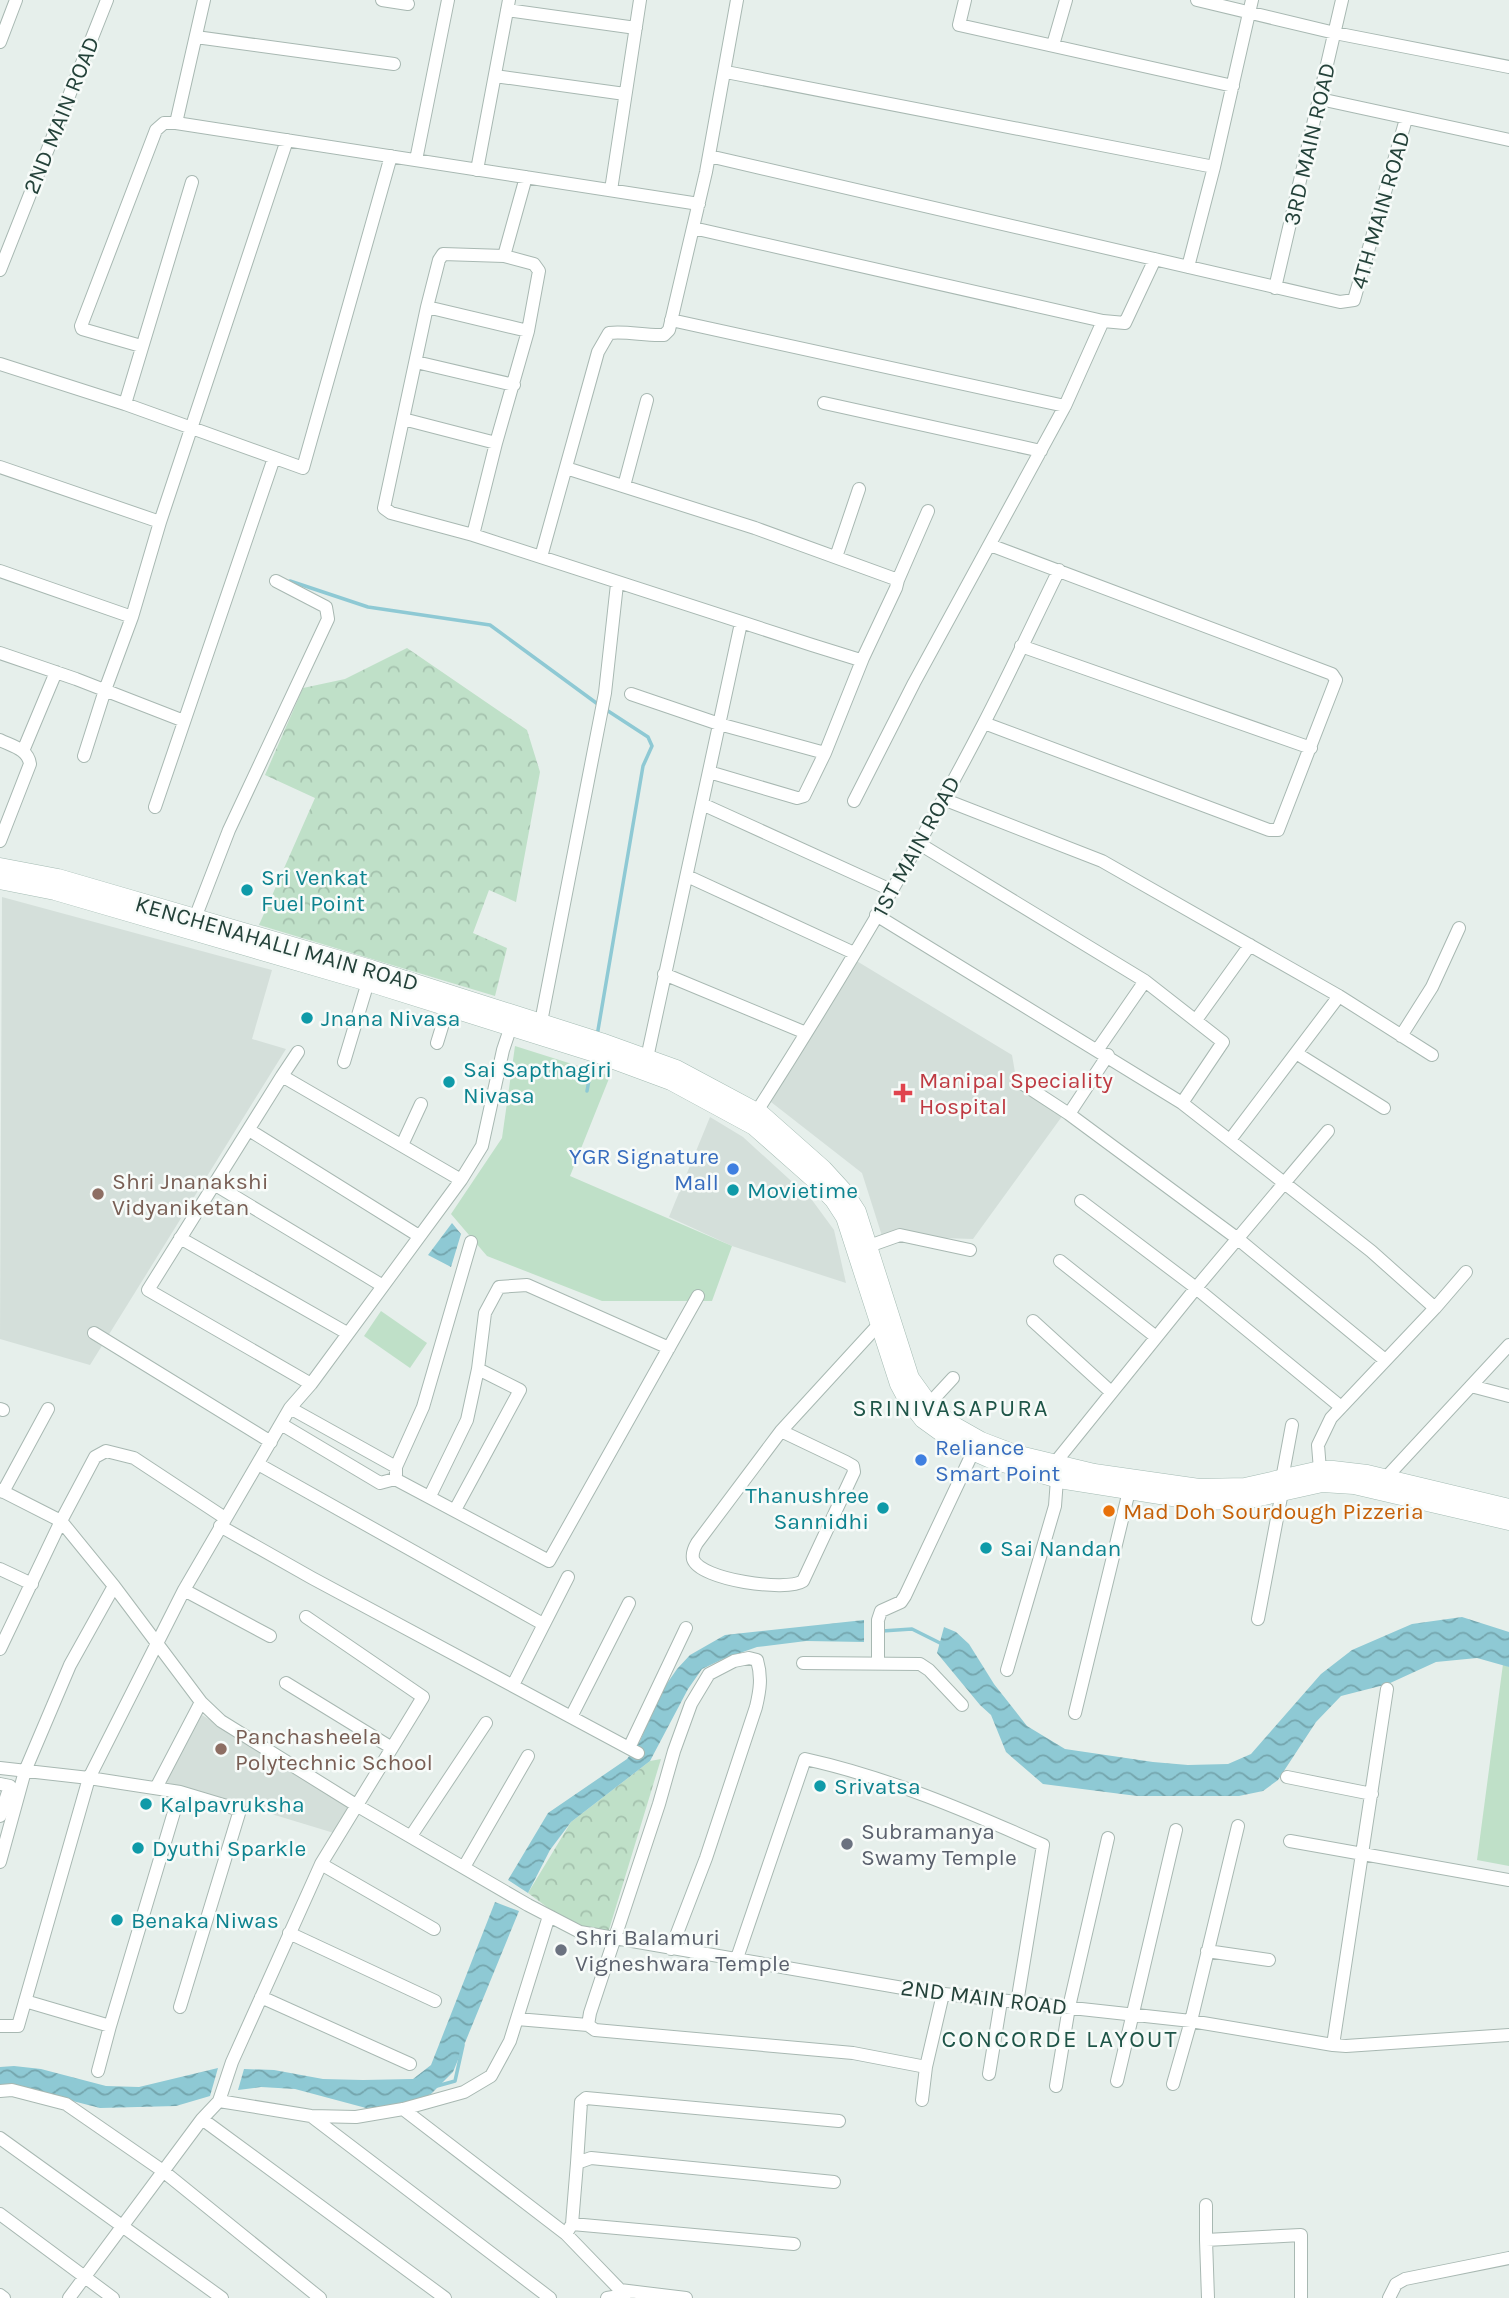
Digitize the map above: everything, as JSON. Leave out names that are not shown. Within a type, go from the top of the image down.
[{"type":"main road","name":"KENCHENAHALLI MAIN ROAD","points":[[0,867],[58,878],[371,969],[671,1081],[753,1118],[834,1200],[845,1217],[898,1384],[915,1410],[933,1428],[973,1452],[993,1460],[1129,1492],[1198,1501],[1246,1500],[1320,1470],[1346,1471],[1381,1484],[1509,1521]]},
{"type":"main road","name":"KENCHENAHALLI MAIN ROAD","points":[[0,880],[55,891],[448,1007],[513,1021],[541,1022],[676,1069],[753,1118],[823,1169],[844,1192],[857,1212],[869,1246],[905,1366],[928,1405],[951,1424],[981,1441],[1052,1473],[1094,1473],[1199,1488],[1322,1483],[1381,1484],[1509,1508]]},
{"type":"street","points":[[0,42],[16,0]]},
{"type":"street","name":"2ND MAIN ROAD","points":[[0,270],[107,0]]},
{"type":"street","points":[[176,123],[204,0]]},
{"type":"street","points":[[382,0],[408,4]]},
{"type":"street","points":[[416,160],[448,0]]},
{"type":"street","points":[[611,190],[640,0]]},
{"type":"street","points":[[541,557],[603,340],[609,333],[648,336],[664,335],[668,330],[699,204],[726,72],[737,0]]},
{"type":"street","points":[[965,0],[959,25],[1233,86]]},
{"type":"street","points":[[1053,45],[1066,0]]},
{"type":"street","points":[[1197,0],[1251,6],[1335,33],[1509,67]]},
{"type":"street","name":"3RD MAIN ROAD","points":[[1276,288],[1342,0]]},
{"type":"street","points":[[477,170],[508,5],[636,28]]},
{"type":"street","points":[[1188,267],[1251,6]]},
{"type":"street","points":[[196,37],[394,64]]},
{"type":"street","points":[[726,72],[1214,167]]},
{"type":"street","points":[[495,76],[625,94]]},
{"type":"street","points":[[1320,99],[1509,140]]},
{"type":"street","name":"4TH MAIN ROAD","points":[[1276,288],[1340,302],[1354,300],[1406,119]]},
{"type":"street","points":[[141,346],[82,329],[81,326],[158,127],[164,123],[699,204]]},
{"type":"street","points":[[84,756],[287,140]]},
{"type":"street","points":[[0,364],[125,404],[303,468],[391,156]]},
{"type":"street","points":[[709,156],[1276,288]]},
{"type":"street","points":[[504,256],[526,177]]},
{"type":"street","points":[[125,404],[192,181]]},
{"type":"street","points":[[693,228],[1125,323],[1155,259]]},
{"type":"street","points":[[473,535],[528,331],[539,271],[534,264],[504,256],[443,254],[427,307],[384,508],[391,513],[473,535],[741,623],[857,659],[863,658]]},
{"type":"street","points":[[427,307],[528,331]]},
{"type":"street","points":[[671,320],[1065,405]]},
{"type":"street","points":[[854,801],[914,683],[1065,405],[1103,320]]},
{"type":"street","points":[[416,362],[514,385]]},
{"type":"street","points":[[624,485],[647,400]]},
{"type":"street","points":[[824,404],[1041,451]]},
{"type":"street","points":[[403,419],[496,443]]},
{"type":"street","points":[[155,807],[274,458]]},
{"type":"street","points":[[0,467],[160,522]]},
{"type":"street","points":[[566,468],[624,485],[898,580]]},
{"type":"street","points":[[836,557],[859,489]]},
{"type":"street","points":[[709,772],[797,798],[804,796],[825,753],[863,658],[896,589],[928,511]]},
{"type":"street","points":[[984,723],[1269,830],[1278,830],[1336,680],[1332,674],[990,545]]},
{"type":"street","name":"1ST MAIN ROAD","points":[[753,1118],[854,953],[943,799],[984,723],[1059,570]]},
{"type":"street","points":[[0,571],[132,617]]},
{"type":"street","points":[[195,918],[229,830],[328,619],[326,607],[276,581]]},
{"type":"street","points":[[541,1022],[605,693],[617,583]]},
{"type":"street","points":[[647,1058],[741,623]]},
{"type":"street","points":[[1021,646],[1311,748]]},
{"type":"street","points":[[0,653],[184,721]]},
{"type":"street","points":[[23,751],[56,672]]},
{"type":"street","points":[[631,694],[719,724],[825,753]]},
{"type":"street","points":[[0,740],[23,751],[29,757],[30,764],[0,841]]},
{"type":"street","points":[[943,799],[1102,861],[1339,996],[1432,1055]]},
{"type":"street","points":[[702,804],[891,890]]},
{"type":"street","points":[[918,843],[1144,981],[1223,1042],[1182,1102]]},
{"type":"street","points":[[687,876],[854,953]]},
{"type":"street","points":[[876,915],[1182,1102],[1371,1251],[1435,1308]]},
{"type":"street","points":[[1401,1036],[1432,987],[1459,928]]},
{"type":"street","points":[[1196,1020],[1250,945]]},
{"type":"street","points":[[664,974],[806,1033]]},
{"type":"street","points":[[1069,1114],[1144,981]]},
{"type":"street","points":[[344,1062],[368,982]]},
{"type":"street","points":[[1230,1140],[1339,996]]},
{"type":"street","points":[[437,1043],[448,1007]]},
{"type":"street","points":[[0,2026],[18,2026],[89,1778],[184,1590],[290,1408],[311,1384],[461,1180],[482,1146],[503,1050],[513,1021]]},
{"type":"street","points":[[298,1052],[148,1290],[311,1384]]},
{"type":"street","points":[[1296,1054],[1384,1108]]},
{"type":"street","points":[[282,1076],[461,1180]]},
{"type":"street","points":[[1017,1080],[1069,1114],[1238,1239],[1385,1360]]},
{"type":"street","points":[[402,1145],[421,1104]]},
{"type":"street","points":[[249,1130],[419,1236]]},
{"type":"street","points":[[1007,1670],[1055,1506],[1052,1473],[1111,1392],[1328,1131]]},
{"type":"street","points":[[214,1184],[383,1286]]},
{"type":"street","points":[[1081,1201],[1196,1288],[1341,1407]]},
{"type":"street","points":[[869,1246],[900,1235],[970,1251]]},
{"type":"street","points":[[180,1238],[347,1333]]},
{"type":"street","points":[[281,1424],[380,1483],[396,1473],[423,1407],[471,1242]]},
{"type":"street","points":[[1060,1261],[1156,1337]]},
{"type":"street","points":[[1320,1470],[1318,1445],[1331,1418],[1466,1272]]},
{"type":"street","points":[[430,1496],[467,1420],[478,1369],[485,1313],[499,1287],[527,1285],[669,1348]]},
{"type":"street","points":[[290,1408],[430,1496],[549,1561],[698,1296]]},
{"type":"street","points":[[1032,1321],[1111,1392]]},
{"type":"street","points":[[781,1431],[846,1462],[853,1466],[854,1472],[803,1581],[797,1585],[779,1586],[726,1577],[700,1567],[694,1560],[693,1550],[696,1543],[781,1431],[880,1324]]},
{"type":"street","points":[[94,1333],[271,1441]]},
{"type":"street","points":[[1381,1484],[1509,1345]]},
{"type":"street","points":[[455,1510],[520,1390],[478,1369]]},
{"type":"street","points":[[928,1405],[953,1378]]},
{"type":"street","points":[[1471,1386],[1509,1396]]},
{"type":"street","points":[[48,1409],[1,1491],[61,1521]]},
{"type":"street","points":[[1258,1619],[1292,1424]]},
{"type":"street","points":[[0,1649],[95,1457],[106,1451],[134,1458],[223,1522],[312,1578],[634,1750],[686,1628]]},
{"type":"street","points":[[877,1662],[878,1620],[881,1611],[901,1602],[973,1452]]},
{"type":"street","points":[[258,1464],[543,1624]]},
{"type":"street","points":[[1075,1713],[1129,1492]]},
{"type":"street","name":"2ND MAIN ROAD","points":[[61,1521],[114,1586],[201,1702],[221,1721],[356,1805],[503,1888],[528,1905],[580,1932],[736,1961],[943,1994],[1191,2021],[1334,2045],[1509,2035]]},
{"type":"street","points":[[0,1569],[32,1584]]},
{"type":"street","points":[[513,1685],[568,1577]]},
{"type":"street","points":[[0,1862],[25,1771],[70,1665],[114,1586]]},
{"type":"street","points":[[184,1590],[270,1636]]},
{"type":"street","points":[[571,1717],[629,1603]]},
{"type":"street","points":[[69,2298],[202,2119],[221,2098],[232,2062],[321,1864],[423,1697],[306,1617]]},
{"type":"street","points":[[588,2025],[691,1704],[709,1674],[734,1661],[756,1659],[761,1674],[756,1707],[706,1858],[671,1949]]},
{"type":"street","points":[[803,1663],[920,1664],[962,1705]]},
{"type":"street","points":[[286,1683],[392,1748]]},
{"type":"street","points":[[1334,2045],[1387,1689]]},
{"type":"street","points":[[156,1788],[201,1702]]},
{"type":"street","points":[[411,1836],[486,1723]]},
{"type":"street","points":[[464,1867],[528,1756]]},
{"type":"street","points":[[736,1961],[805,1759],[850,1769],[943,1803],[1044,1845],[1017,2003]]},
{"type":"street","points":[[0,1768],[180,1791],[240,1810],[180,2007]]},
{"type":"street","points":[[1287,1777],[1372,1794]]},
{"type":"street","points":[[0,1784],[10,1786],[0,1816]]},
{"type":"street","points":[[98,2071],[180,1791]]},
{"type":"street","points":[[1173,2084],[1238,1826]]},
{"type":"street","points":[[1117,2081],[1176,1830]]},
{"type":"street","points":[[1056,2086],[1069,2007],[1108,1838]]},
{"type":"street","points":[[1290,1841],[1509,1880]]},
{"type":"street","points":[[321,1864],[434,1929]]},
{"type":"street","points":[[221,2098],[311,2116],[356,2117],[403,2109],[464,2092],[491,2076],[510,2041],[549,1916]]},
{"type":"street","points":[[289,1933],[435,2001]]},
{"type":"street","points":[[1208,1951],[1269,1960]]},
{"type":"street","points":[[922,2100],[926,2067],[943,1994]]},
{"type":"street","points":[[261,1997],[410,2064]]},
{"type":"street","points":[[25,2001],[110,2026]]},
{"type":"street","points":[[989,2074],[1001,2001]]},
{"type":"street","points":[[517,2020],[588,2025],[595,2030],[853,2053],[926,2067]]},
{"type":"street","points":[[0,2091],[12,2090],[66,2105],[163,2171],[320,2298]]},
{"type":"street","points":[[569,2229],[578,2163],[581,2102],[586,2098],[839,2121]]},
{"type":"street","points":[[403,2109],[569,2229],[623,2294]]},
{"type":"street","points":[[311,2116],[550,2298]]},
{"type":"street","points":[[202,2119],[445,2298]]},
{"type":"street","points":[[0,2138],[222,2298]]},
{"type":"street","points":[[578,2163],[591,2158],[834,2182]]},
{"type":"street","points":[[1206,2205],[1208,2298]]},
{"type":"street","points":[[0,2214],[113,2298]]},
{"type":"street","points":[[569,2229],[794,2244]]},
{"type":"street","points":[[1206,2240],[1301,2235],[1301,2298]]},
{"type":"street","points":[[1389,2298],[1396,2284],[1405,2279],[1509,2258]]},
{"type":"street","points":[[607,2298],[623,2294],[686,2298]]},
{"type":"shaded area","name":"Shri Jnanakshi Vidyaniketan","points":[[2,897],[272,970],[252,1039],[286,1049],[90,1365],[0,1339]]},
{"type":"shaded area","name":"Manipal Speciality Hospital","points":[[855,960],[1012,1055],[1017,1084],[1063,1115],[973,1239],[882,1236],[862,1173],[771,1102]]},
{"type":"shaded area","name":"YGR Signature Mall","points":[[710,1117],[743,1137],[812,1200],[834,1230],[846,1283],[732,1246],[669,1217]]},
{"type":"shaded area","name":"Panchasheela Polytechnic School","points":[[202,1715],[352,1805],[334,1833],[165,1782]]},
{"type":"green space","points":[[407,648],[527,730],[540,772],[516,902],[489,890],[473,933],[507,948],[495,996],[259,925],[315,798],[265,775],[303,688],[345,679]]},
{"type":"green space","points":[[515,1046],[610,1076],[570,1176],[732,1246],[712,1301],[602,1301],[487,1256],[451,1214],[502,1138]]},
{"type":"green space","points":[[381,1311],[427,1343],[410,1368],[364,1336]]},
{"type":"green space","points":[[1503,1664],[1509,1667],[1509,1866],[1477,1860]]},
{"type":"green space","points":[[661,1759],[608,1933],[580,1929],[528,1893],[571,1822],[650,1761]]},
{"type":"water","points":[[452,1223],[461,1234],[451,1267],[428,1255]]},
{"type":"water","points":[[1462,1617],[1509,1632],[1509,1667],[1477,1658],[1436,1662],[1388,1684],[1341,1696],[1316,1722],[1278,1780],[1263,1791],[1239,1796],[1137,1796],[1043,1784],[1006,1752],[991,1715],[937,1653],[944,1627],[956,1632],[969,1644],[994,1684],[1027,1726],[1065,1749],[1153,1762],[1228,1764],[1251,1754],[1321,1674],[1352,1650],[1412,1624]]},
{"type":"water","points":[[864,1620],[864,1642],[806,1641],[757,1647],[702,1669],[688,1689],[650,1761],[571,1822],[550,1850],[528,1893],[508,1880],[548,1813],[627,1759],[640,1741],[659,1695],[690,1655],[725,1635]]},
{"type":"water","points":[[495,1902],[519,1911],[453,2072],[431,2094],[402,2107],[366,2108],[295,2089],[261,2087],[238,2090],[244,2069],[274,2070],[323,2079],[413,2079],[431,2065]]},
{"type":"water","points":[[0,2067],[41,2069],[106,2086],[139,2087],[218,2068],[210,2096],[176,2106],[100,2108],[18,2087],[0,2088]]},
{"type":"waterway","points":[[290,581],[368,607],[490,625],[599,705]]},
{"type":"waterway","points":[[597,1036],[643,766],[652,746],[648,737],[605,709]]},
{"type":"waterway","points":[[587,1091],[593,1058]]},
{"type":"waterway","points":[[882,1631],[912,1629],[944,1645]]},
{"type":"waterway","points":[[437,2086],[455,2081],[463,2045]]},
{"type":"place","name":"Sri Venkat Fuel Point","points":[[247,890]]},
{"type":"place","name":"Jnana Nivasa","points":[[307,1018]]},
{"type":"place","name":"Sai Sapthagiri Nivasa","points":[[449,1082]]},
{"type":"place","name":"Manipal Speciality Hospital","points":[[903,1093]]},
{"type":"place","name":"YGR Signature Mall","points":[[733,1169]]},
{"type":"place","name":"Movietime","points":[[733,1190]]},
{"type":"place","name":"Shri Jnanakshi Vidyaniketan","points":[[98,1194]]},
{"type":"place","name":"Reliance Smart Point","points":[[921,1460]]},
{"type":"place","name":"Thanushree Sannidhi","points":[[883,1508]]},
{"type":"place","name":"Mad Doh Sourdough Pizzeria","points":[[1109,1511]]},
{"type":"place","name":"Sai Nandan","points":[[986,1548]]},
{"type":"place","name":"Panchasheela Polytechnic School","points":[[221,1749]]},
{"type":"place","name":"Srivatsa","points":[[820,1786]]},
{"type":"place","name":"Kalpavruksha","points":[[146,1804]]},
{"type":"place","name":"Subramanya Swamy Temple","points":[[847,1844]]},
{"type":"place","name":"Dyuthi Sparkle","points":[[138,1848]]},
{"type":"place","name":"Benaka Niwas","points":[[117,1920]]},
{"type":"place","name":"Shri Balamuri Vigneshwara Temple","points":[[561,1950]]},
{"type":"district","name":"SRINIVASAPURA","points":[[951,1408]]},
{"type":"district","name":"CONCORDE LAYOUT","points":[[1060,2039]]}]
